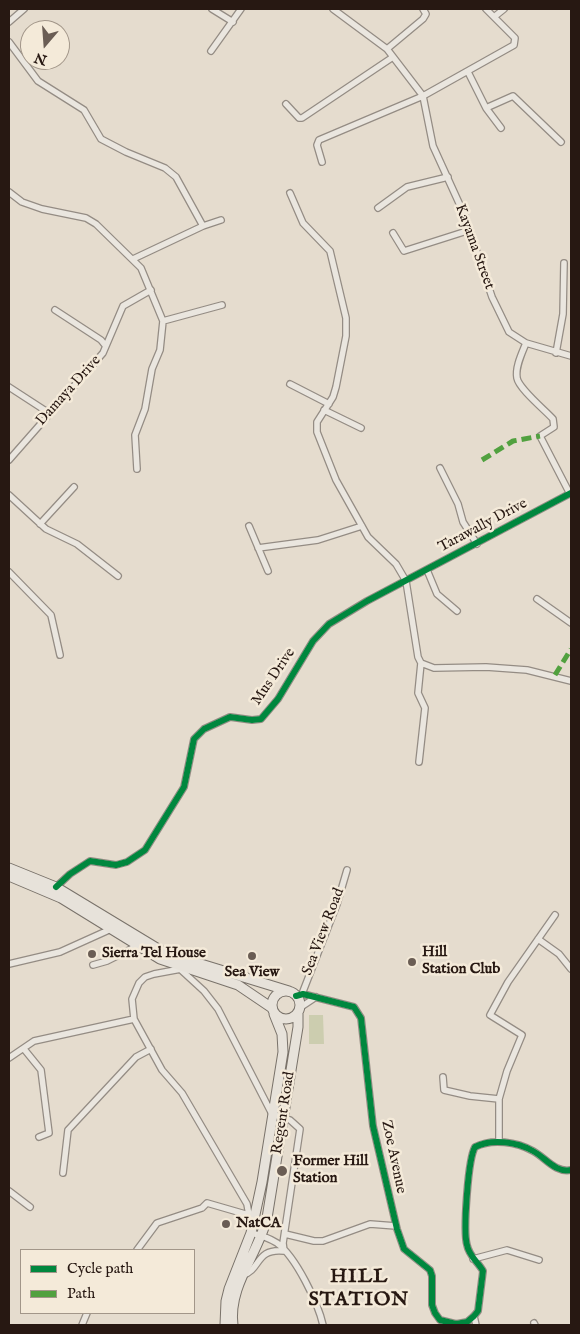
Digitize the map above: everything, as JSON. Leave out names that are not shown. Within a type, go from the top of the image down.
[{"type":"main road","points":[[9,872],[56,887],[158,949],[192,962],[295,993]]},
{"type":"main road","points":[[9,872],[52,894],[137,946],[181,969],[238,985],[282,1019],[288,1019],[299,1010],[295,993]]},
{"type":"main road","points":[[273,1011],[275,996],[295,993]]},
{"type":"main road","name":"Regent Road","points":[[233,1325],[233,1302],[261,1235],[273,1184],[298,1027],[299,1010]]},
{"type":"main road","name":"Regent Road","points":[[225,1325],[226,1301],[229,1290],[251,1233],[252,1216],[272,1114],[283,1043],[273,1011]]},
{"type":"street","points":[[9,22],[24,9]]},
{"type":"street","points":[[212,9],[233,22]]},
{"type":"street","points":[[211,51],[241,9]]},
{"type":"street","points":[[333,9],[387,49],[423,96]]},
{"type":"street","points":[[387,49],[423,19],[426,14],[423,9]]},
{"type":"street","points":[[322,162],[317,145],[319,140],[423,96],[507,50],[516,42],[515,38],[486,9]]},
{"type":"street","points":[[494,17],[504,9]]},
{"type":"street","points":[[9,42],[38,81],[84,110],[101,139],[126,152],[165,168],[176,176],[203,226]]},
{"type":"street","points":[[286,104],[299,118],[302,118],[393,56]]},
{"type":"street","points":[[468,72],[486,108],[501,128]]},
{"type":"street","name":"Kayama Street","points":[[423,96],[431,141],[470,230],[492,297],[509,332],[526,343],[571,356]]},
{"type":"street","points":[[486,108],[513,96],[560,142]]},
{"type":"street","points":[[378,208],[407,187],[448,177]]},
{"type":"street","points":[[9,192],[29,204],[80,217],[96,224],[141,268],[163,321],[160,350],[152,369],[145,409],[135,435],[138,468]]},
{"type":"street","points":[[290,193],[303,223],[330,251],[346,318],[346,336],[338,381],[329,404],[317,422],[319,436],[333,474],[368,537],[396,564],[406,581],[416,651],[421,663],[418,693],[425,708],[419,762]]},
{"type":"street","points":[[133,259],[203,226],[221,220]]},
{"type":"street","points":[[394,233],[404,251],[470,230]]},
{"type":"street","points":[[556,353],[564,314],[564,263]]},
{"type":"street","points":[[105,345],[124,306],[151,290]]},
{"type":"street","points":[[163,321],[222,306]]},
{"type":"street","name":"Damaya Drive","points":[[9,460],[103,353],[105,345],[101,340],[55,310]]},
{"type":"street","name":"Tarawally Drive","points":[[406,581],[571,494],[540,436],[554,427],[553,419],[524,390],[517,378],[517,369],[526,343]]},
{"type":"street","points":[[290,384],[329,404]]},
{"type":"street","points":[[9,386],[49,413]]},
{"type":"street","points":[[324,410],[361,428]]},
{"type":"street","points":[[440,468],[458,504],[463,522],[477,544]]},
{"type":"street","points":[[40,524],[74,487]]},
{"type":"street","points":[[9,495],[40,524],[77,544],[118,576]]},
{"type":"street","points":[[249,526],[268,571]]},
{"type":"street","points":[[258,548],[318,540],[362,526]]},
{"type":"street","points":[[427,570],[437,594],[457,611]]},
{"type":"street","points":[[9,572],[51,615],[60,655]]},
{"type":"street","name":"Mus Drive","points":[[56,887],[70,874],[90,861],[116,865],[128,862],[145,850],[184,787],[191,747],[200,732],[230,716],[252,720],[261,719],[278,698],[320,632],[367,601],[406,581]]},
{"type":"street","points":[[537,599],[571,623]]},
{"type":"street","points":[[421,663],[434,668],[486,667],[527,670],[571,681]]},
{"type":"street","name":"Sea View Road","points":[[295,993],[337,904],[347,870]]},
{"type":"street","points":[[499,1142],[499,1099],[507,1071],[522,1035],[490,1015],[508,982],[555,915]]},
{"type":"street","points":[[9,964],[60,952],[111,929]]},
{"type":"street","points":[[538,939],[559,954],[571,969]]},
{"type":"street","points":[[93,965],[107,961],[137,946]]},
{"type":"street","points":[[192,962],[181,969],[145,977],[139,983],[132,1000],[134,1019],[162,1070],[182,1093],[247,1204],[252,1216]]},
{"type":"street","points":[[181,969],[204,991],[218,1009],[272,1114],[283,1116],[296,1124],[301,1133],[284,1251]]},
{"type":"street","name":"Zoe Avenue","points":[[295,993],[354,1007],[360,1018],[373,1126],[396,1226],[404,1249],[430,1270],[432,1276],[432,1305],[440,1320],[456,1324],[467,1322],[474,1316]]},
{"type":"street","points":[[299,1010],[316,997]]},
{"type":"street","points":[[9,1058],[34,1041],[46,1037],[134,1019]]},
{"type":"street","points":[[24,1049],[40,1070],[49,1134],[39,1138]]},
{"type":"street","points":[[63,1173],[68,1130],[136,1057],[151,1049]]},
{"type":"street","points":[[443,1077],[444,1090],[470,1096],[499,1099]]},
{"type":"street","points":[[476,1325],[474,1316],[478,1311],[484,1278],[479,1264],[473,1259],[466,1244],[471,1155],[475,1147],[482,1143],[499,1142],[526,1148],[559,1170],[571,1170]]},
{"type":"street","points":[[9,1191],[30,1208]]},
{"type":"street","points":[[138,1249],[157,1223],[202,1208],[207,1204],[252,1216]]},
{"type":"street","points":[[285,1234],[314,1241],[323,1241],[370,1224],[391,1228],[396,1226]]},
{"type":"street","points":[[251,1233],[261,1235],[278,1244],[284,1251],[308,1286],[323,1325]]},
{"type":"street","points":[[473,1259],[507,1250],[539,1260]]},
{"type":"street","points":[[243,1275],[249,1274],[262,1255],[269,1251],[284,1251]]},
{"type":"green space","points":[[309,1015],[323,1015],[324,1044],[309,1044]]},
{"type":"marked path","points":[[482,460],[513,441],[540,436]]},
{"type":"marked path","points":[[555,675],[571,649]]},
{"type":"cycle path","points":[[56,887],[70,874],[90,861],[116,865],[127,862],[145,850],[184,787],[194,739],[204,729],[230,717],[252,720],[261,719],[278,699],[313,641],[329,624],[367,601],[571,493]]},
{"type":"cycle path","points":[[296,996],[303,994],[354,1007],[361,1018],[373,1126],[397,1229],[404,1249],[430,1270],[432,1276],[432,1305],[440,1320],[456,1324],[467,1322],[478,1311],[483,1271],[468,1249],[466,1237],[468,1180],[475,1147],[497,1142],[512,1143],[533,1151],[555,1167],[571,1170]]},
{"type":"place","name":"Sierra Tel House","points":[[92,954]]},
{"type":"place","name":"Sea View","points":[[252,956]]},
{"type":"place","name":"Hill Station Club","points":[[412,962]]},
{"type":"place","name":"Former Hill Station","points":[[282,1171]]},
{"type":"place","name":"NatCA","points":[[226,1224]]},
{"type":"district","name":"HILL STATION","points":[[359,1290]]}]
